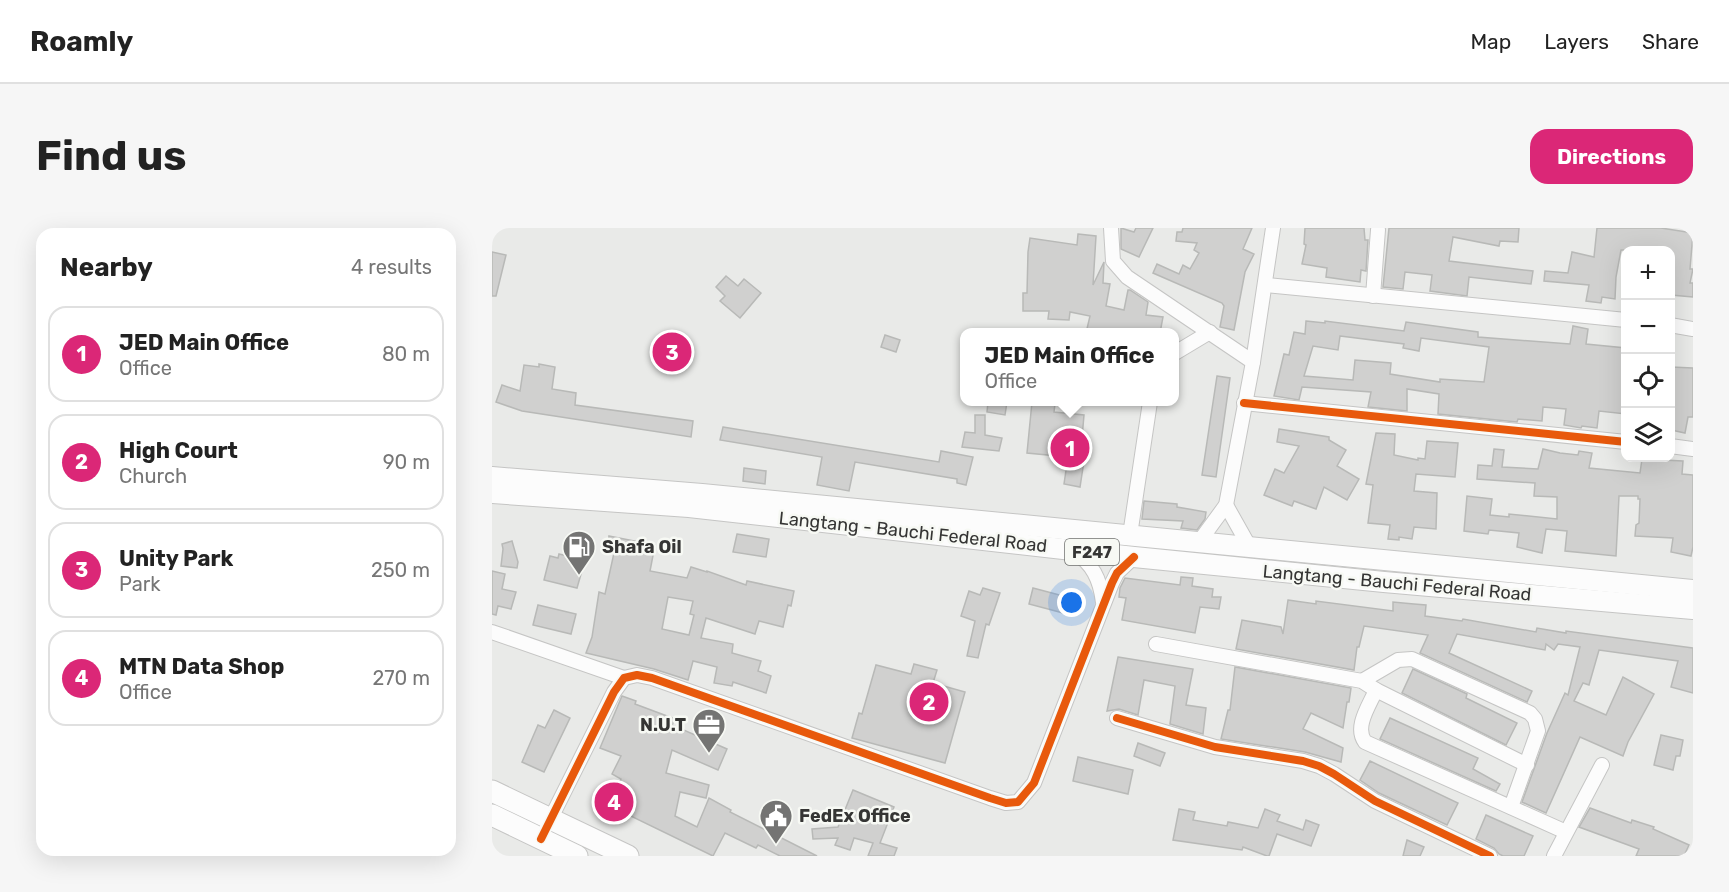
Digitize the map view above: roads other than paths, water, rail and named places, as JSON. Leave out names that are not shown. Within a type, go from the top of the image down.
[{"type":"highway","points":[[492,791],[628,856]]},
{"type":"highway","points":[[492,815],[577,856]]},
{"type":"main road","name":"Langtang - Bauchi Federal Road","points":[[492,477],[1043,526],[1693,590]]},
{"type":"main road","name":"Langtang - Bauchi Federal Road","points":[[492,493],[689,507],[1134,557],[1693,609]]},
{"type":"main road","points":[[1040,546],[1043,526]]},
{"type":"main road","points":[[1384,582],[1387,561]]},
{"type":"street","points":[[1111,228],[1113,261],[1127,277],[1253,362]]},
{"type":"street","points":[[1199,542],[1226,505],[1253,362],[1273,228]]},
{"type":"street","points":[[1373,296],[1378,230]]},
{"type":"street","points":[[1266,285],[1621,320]]},
{"type":"street","points":[[1675,326],[1693,329]]},
{"type":"street","points":[[1179,351],[1210,332]]},
{"type":"street","points":[[1244,404],[1621,442]]},
{"type":"street","points":[[1130,535],[1149,406]]},
{"type":"street","points":[[1675,447],[1693,449]]},
{"type":"street","points":[[1226,505],[1249,546]]},
{"type":"street","points":[[1073,550],[1098,575],[1103,604]]},
{"type":"street","points":[[492,632],[624,678],[637,675],[652,678],[990,798],[1006,803],[1018,802],[1034,783],[1117,573],[1134,557]]},
{"type":"street","points":[[1156,645],[1362,681],[1527,765]]},
{"type":"street","points":[[1362,681],[1398,660],[1412,660],[1530,713],[1535,719],[1538,731],[1510,807]]},
{"type":"street","points":[[541,839],[614,692],[624,678]]},
{"type":"street","points":[[1376,690],[1360,727],[1361,736],[1365,742],[1566,832]]},
{"type":"street","points":[[1118,718],[1215,747],[1303,761],[1319,766],[1375,801],[1490,856]]},
{"type":"street","points":[[1554,856],[1602,765]]},
{"type":"place","name":"Unity Park","points":[[672,352]]},
{"type":"place","name":"JED Main Office","points":[[1070,448]]},
{"type":"place","name":"Shafa Oil","points":[[579,576]]},
{"type":"place","name":"High Court","points":[[929,702]]},
{"type":"place","name":"N.U.T","points":[[709,754]]},
{"type":"place","name":"MTN Data Shop","points":[[614,802]]},
{"type":"place","name":"FedEx Office","points":[[776,845]]}]
